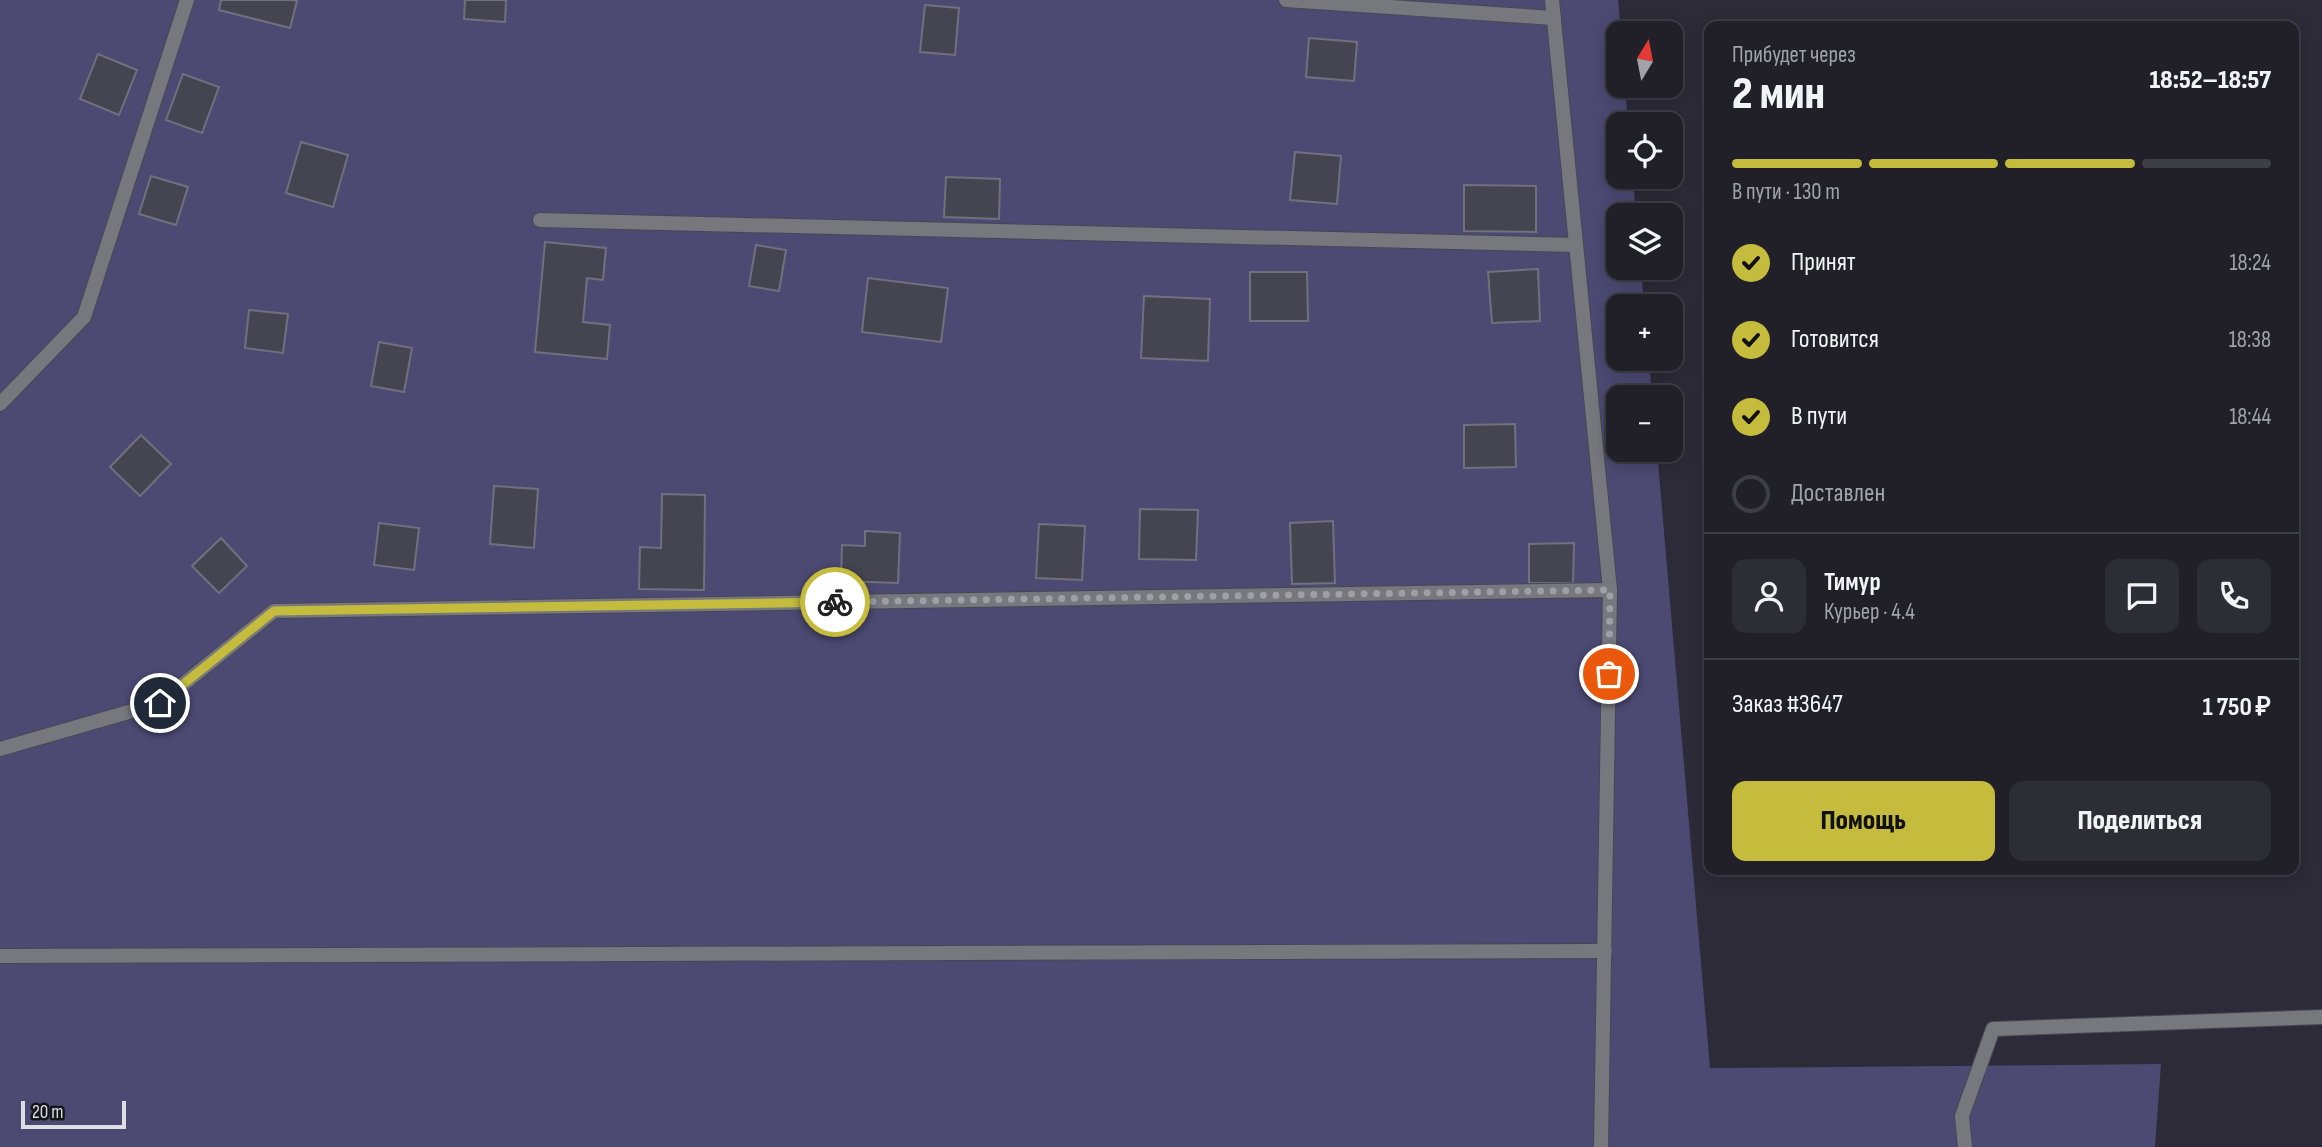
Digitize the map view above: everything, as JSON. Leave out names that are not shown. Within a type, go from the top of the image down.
[{"type":"lane","points":[[0,404],[84,317],[187,0]]},
{"type":"lane","points":[[1286,0],[1554,18]]},
{"type":"lane","points":[[1552,0],[1610,590],[1601,1147]]},
{"type":"lane","points":[[540,220],[1576,245]]},
{"type":"lane","points":[[0,750],[160,703],[274,611],[1610,590]]},
{"type":"lane","points":[[0,956],[1605,951]]},
{"type":"lane","points":[[1965,1147],[1962,1116],[1993,1029],[2322,1017]]},
{"type":"shaded area","points":[[0,0],[1618,0],[1620,21],[1606,21],[1606,98],[1626,98],[1627,112],[1606,112],[1606,189],[1634,189],[1635,203],[1606,203],[1606,280],[1642,280],[1643,294],[1606,294],[1606,371],[1650,371],[1651,385],[1606,385],[1606,462],[1658,462],[1710,1068],[2161,1064],[2155,1147],[0,1147]]},
{"type":"building","points":[[221,0],[297,1],[290,28],[219,10]]},
{"type":"building","points":[[465,0],[506,0],[505,22],[464,19]]},
{"type":"building","points":[[925,5],[959,8],[955,55],[920,52]]},
{"type":"building","points":[[1309,38],[1357,42],[1354,81],[1306,77]]},
{"type":"building","points":[[98,54],[137,70],[119,115],[80,99]]},
{"type":"building","points":[[183,74],[219,87],[202,133],[166,120]]},
{"type":"building","points":[[301,142],[348,155],[333,207],[286,193]]},
{"type":"building","points":[[1295,152],[1341,156],[1337,204],[1290,200]]},
{"type":"building","points":[[151,176],[188,187],[176,225],[139,214]]},
{"type":"building","points":[[946,177],[1000,179],[999,219],[944,217]]},
{"type":"building","points":[[1464,185],[1536,186],[1536,232],[1464,231]]},
{"type":"building","points":[[545,242],[606,248],[603,280],[587,278],[583,322],[610,325],[607,359],[535,352]]},
{"type":"building","points":[[756,245],[786,250],[779,291],[749,286]]},
{"type":"building","points":[[1538,269],[1540,321],[1492,323],[1488,272]]},
{"type":"building","points":[[1250,272],[1307,272],[1308,321],[1250,321]]},
{"type":"building","points":[[868,278],[948,288],[941,342],[862,332]]},
{"type":"building","points":[[1144,296],[1210,299],[1208,361],[1141,358]]},
{"type":"building","points":[[249,310],[288,314],[283,353],[245,348]]},
{"type":"building","points":[[379,342],[412,348],[404,392],[371,386]]},
{"type":"building","points":[[1515,424],[1516,467],[1464,468],[1464,425]]},
{"type":"building","points":[[141,435],[171,464],[140,496],[110,467]]},
{"type":"building","points":[[494,486],[538,489],[534,548],[490,544]]},
{"type":"building","points":[[662,494],[705,495],[704,590],[639,589],[640,547],[661,548]]},
{"type":"building","points":[[1140,509],[1198,510],[1196,560],[1139,559]]},
{"type":"building","points":[[1333,521],[1335,583],[1292,584],[1290,523]]},
{"type":"building","points":[[379,523],[419,528],[414,570],[374,565]]},
{"type":"building","points":[[1039,524],[1085,526],[1082,580],[1036,578]]},
{"type":"building","points":[[865,531],[900,533],[898,583],[841,581],[842,545],[865,546]]},
{"type":"building","points":[[221,538],[247,566],[219,593],[192,566]]},
{"type":"building","points":[[1574,543],[1573,583],[1529,583],[1529,544]]},
{"type":"way so far","points":[[835,602],[1610,590],[1609,674]]},
{"type":"route","points":[[160,703],[274,611],[835,602]]}]
